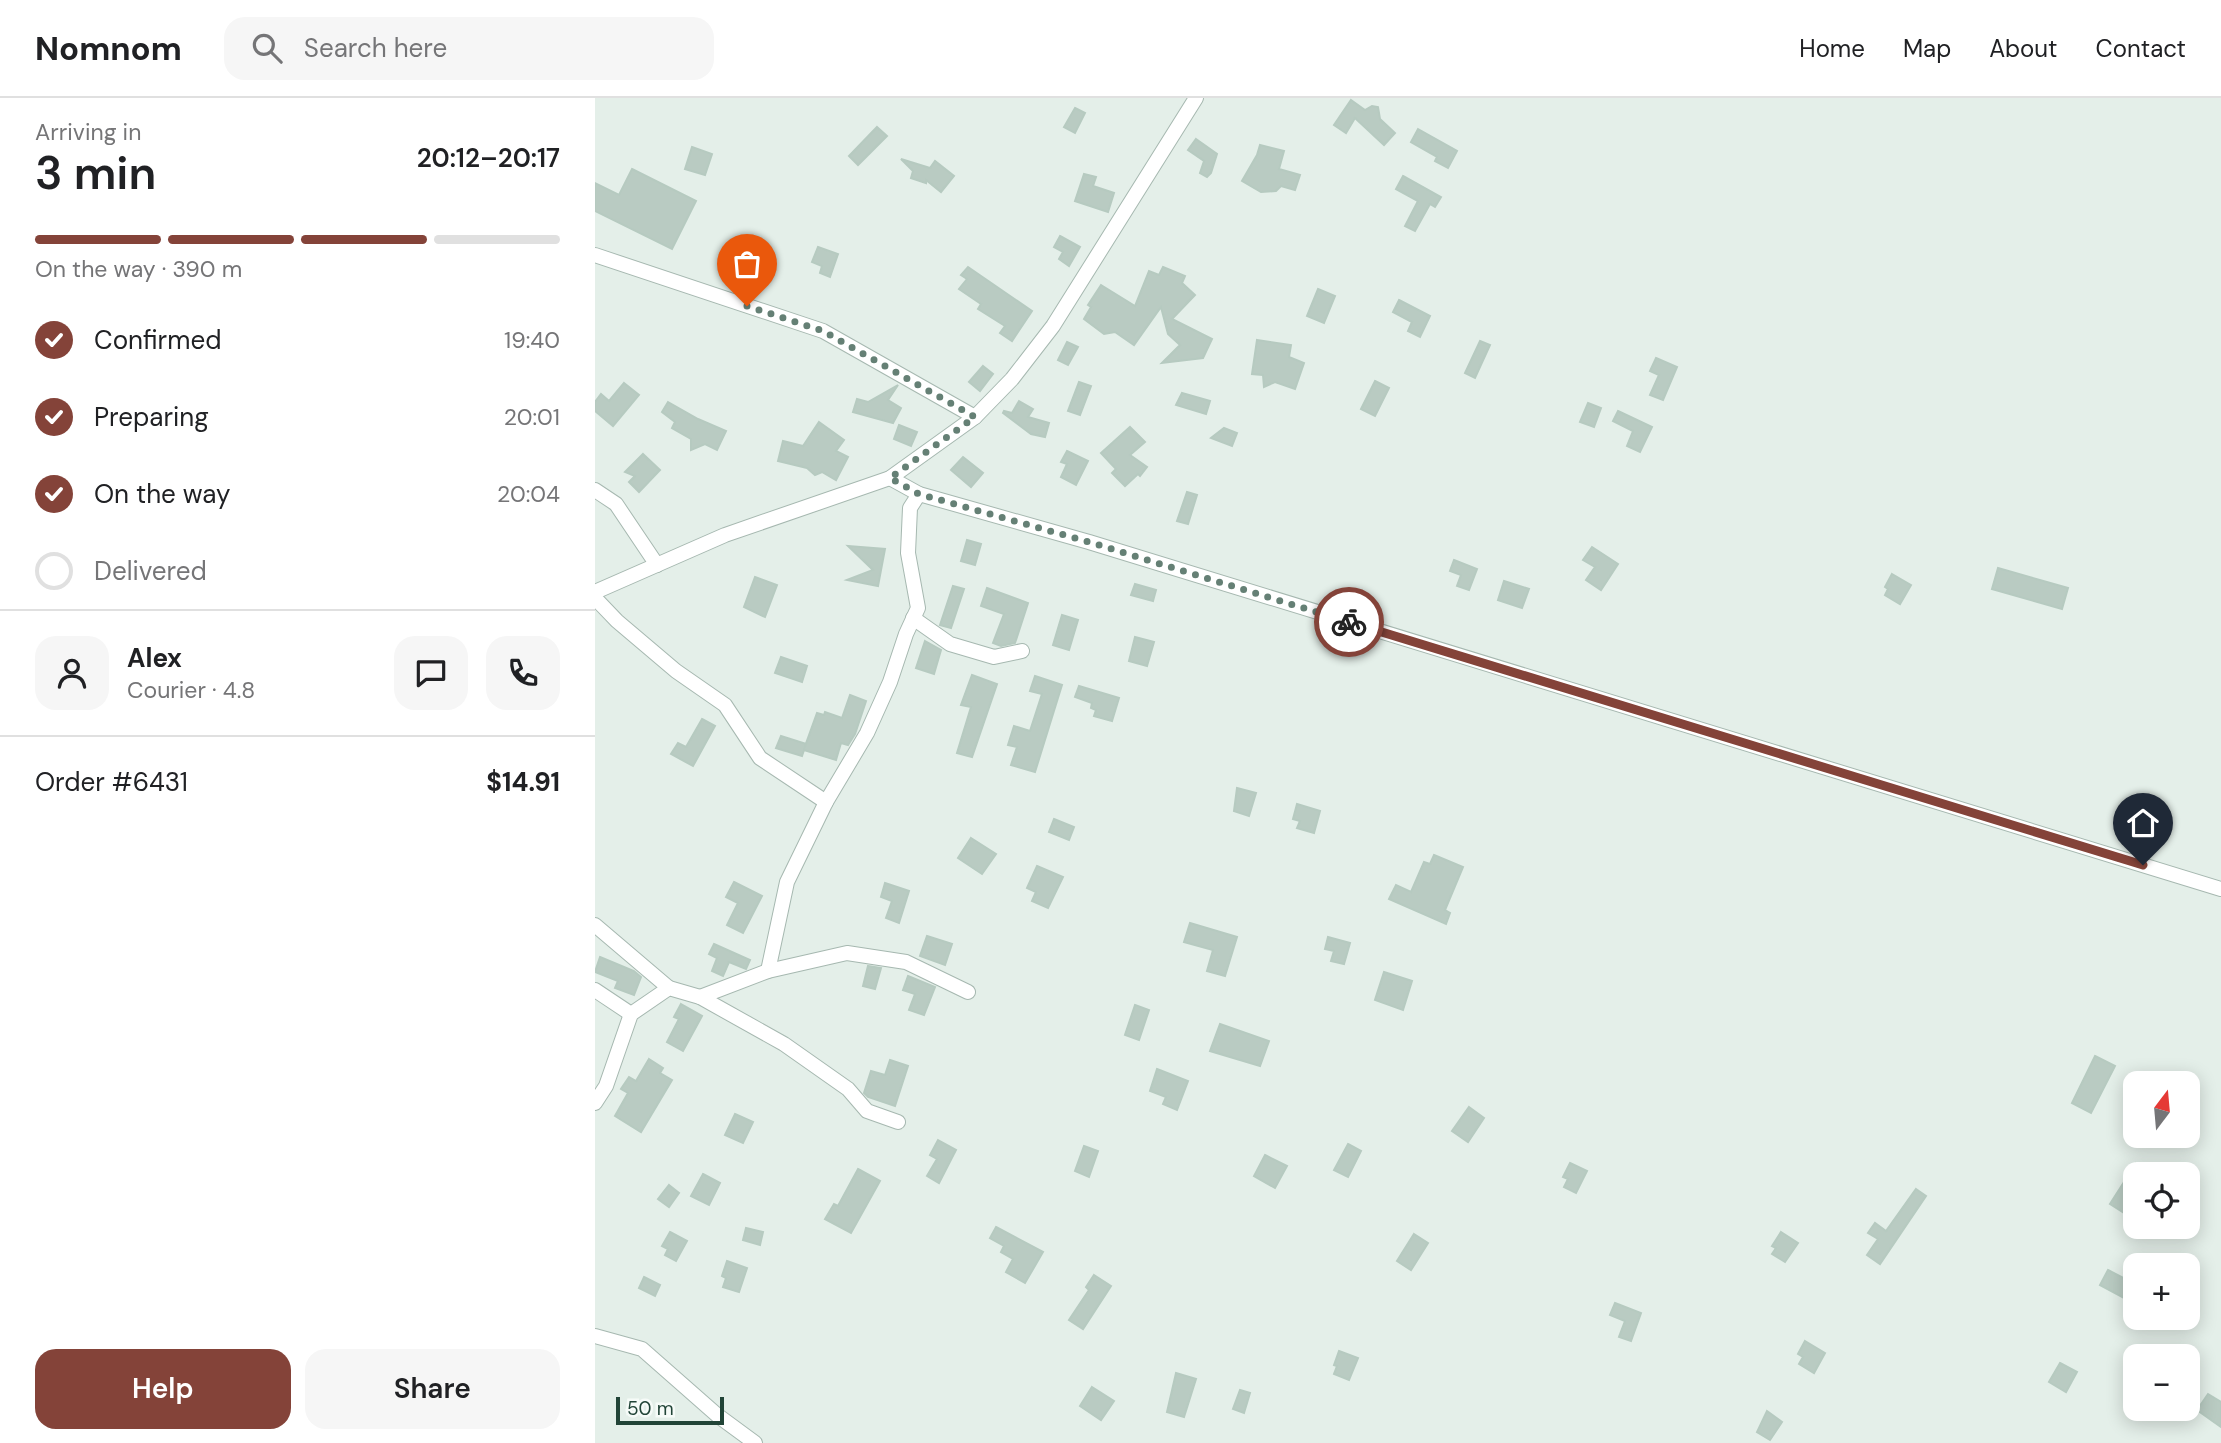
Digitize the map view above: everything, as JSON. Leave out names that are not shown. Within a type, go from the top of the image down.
[{"type":"street","points":[[595,592],[725,535],[890,478],[975,417],[1012,379],[1053,326],[1196,98]]},
{"type":"street","points":[[595,255],[823,331],[975,417]]},
{"type":"street","points":[[890,478],[919,494],[1089,542],[2221,889]]},
{"type":"street","points":[[595,490],[616,504],[657,565]]},
{"type":"street","points":[[768,971],[787,882],[826,802],[867,733],[918,608],[908,553],[910,508],[919,494]]},
{"type":"street","points":[[595,598],[617,621],[676,671],[725,705],[760,758],[826,802]]},
{"type":"street","points":[[913,618],[950,644],[994,657],[1022,651]]},
{"type":"street","points":[[595,925],[669,988],[701,997],[784,1044],[848,1089],[867,1111],[898,1122]]},
{"type":"street","points":[[701,997],[768,971],[847,953],[906,962],[968,992]]},
{"type":"street","points":[[595,1103],[606,1086],[631,1014],[669,988]]},
{"type":"street","points":[[595,990],[631,1014]]},
{"type":"street","points":[[595,1336],[642,1349],[717,1415],[755,1443]]},
{"type":"building","points":[[1351,100],[1365,110],[1372,106],[1378,107],[1380,119],[1395,133],[1384,145],[1355,118],[1346,133],[1334,125]]},
{"type":"building","points":[[1075,108],[1085,113],[1075,133],[1064,127]]},
{"type":"building","points":[[877,127],[887,136],[858,165],[849,156]]},
{"type":"building","points":[[1418,129],[1457,151],[1448,168],[1435,161],[1437,157],[1411,142]]},
{"type":"building","points":[[1196,139],[1217,154],[1207,177],[1200,173],[1204,161],[1188,150]]},
{"type":"building","points":[[1260,145],[1284,151],[1279,169],[1300,175],[1295,190],[1281,186],[1276,191],[1261,192],[1242,181]]},
{"type":"building","points":[[692,147],[712,154],[705,175],[685,169]]},
{"type":"building","points":[[901,159],[930,168],[935,161],[954,176],[941,192],[926,180],[926,183],[911,178],[913,171]]},
{"type":"building","points":[[632,169],[696,201],[672,249],[595,211],[595,183],[619,195]]},
{"type":"building","points":[[1084,174],[1096,177],[1093,186],[1114,193],[1108,212],[1075,201]]},
{"type":"building","points":[[1403,176],[1441,197],[1435,207],[1430,204],[1415,231],[1405,226],[1418,201],[1396,189]]},
{"type":"building","points":[[1060,236],[1080,247],[1069,266],[1059,259],[1063,252],[1054,247]]},
{"type":"building","points":[[818,247],[838,254],[830,277],[820,273],[822,266],[812,262]]},
{"type":"building","points":[[968,267],[1032,311],[1012,341],[1000,333],[1005,326],[978,309],[981,304],[959,289],[967,279],[961,275]]},
{"type":"building","points":[[1163,267],[1185,276],[1182,283],[1195,295],[1172,319],[1212,339],[1203,358],[1162,363],[1180,345],[1168,334],[1161,307],[1134,345],[1115,332],[1104,334],[1084,319],[1091,307],[1088,305],[1101,285],[1135,306],[1149,271],[1159,275]]},
{"type":"building","points":[[1318,289],[1335,296],[1324,323],[1307,316]]},
{"type":"building","points":[[1399,300],[1430,316],[1420,337],[1408,331],[1412,322],[1393,312]]},
{"type":"building","points":[[1257,340],[1291,345],[1289,357],[1304,363],[1295,389],[1275,382],[1264,387],[1263,375],[1252,374]]},
{"type":"building","points":[[1480,341],[1490,345],[1475,378],[1465,373]]},
{"type":"building","points":[[1067,342],[1078,347],[1068,365],[1058,360]]},
{"type":"building","points":[[1656,358],[1677,367],[1663,400],[1650,395],[1659,375],[1650,371]]},
{"type":"building","points":[[983,366],[993,374],[980,391],[969,382]]},
{"type":"building","points":[[1375,381],[1389,388],[1375,416],[1361,409]]},
{"type":"building","points":[[1079,382],[1091,386],[1080,415],[1068,411]]},
{"type":"building","points":[[624,383],[639,395],[613,426],[595,411],[595,402],[601,394],[609,401]]},
{"type":"building","points":[[898,385],[888,400],[901,408],[893,423],[853,412],[857,399],[868,402]]},
{"type":"building","points":[[1182,393],[1210,401],[1206,414],[1176,405]]},
{"type":"building","points":[[1019,401],[1033,409],[1028,417],[1049,423],[1045,437],[1031,434],[1003,413],[1012,413]]},
{"type":"building","points":[[668,402],[726,431],[717,450],[705,444],[691,450],[691,439],[672,428],[675,422],[662,412]]},
{"type":"building","points":[[1588,403],[1601,408],[1594,427],[1580,422]]},
{"type":"building","points":[[1618,411],[1652,427],[1640,452],[1627,446],[1633,431],[1613,421]]},
{"type":"building","points":[[819,422],[844,440],[836,451],[848,457],[836,480],[822,472],[815,475],[807,468],[778,461],[783,441],[803,446]]},
{"type":"building","points":[[899,425],[917,432],[911,446],[894,439]]},
{"type":"building","points":[[1130,427],[1145,442],[1130,455],[1147,467],[1140,476],[1138,474],[1125,486],[1112,473],[1116,469],[1101,453]]},
{"type":"building","points":[[1224,428],[1237,433],[1232,446],[1211,438]]},
{"type":"building","points":[[1067,451],[1088,461],[1076,485],[1061,477],[1067,464],[1061,462]]},
{"type":"building","points":[[643,454],[660,470],[639,492],[629,482],[635,476],[625,472]]},
{"type":"building","points":[[963,457],[983,473],[971,487],[951,470]]},
{"type":"building","points":[[1187,492],[1197,495],[1188,524],[1177,521]]},
{"type":"building","points":[[967,540],[981,544],[975,565],[961,561]]},
{"type":"building","points":[[848,546],[885,549],[878,586],[847,580],[873,570]]},
{"type":"building","points":[[1592,547],[1618,564],[1601,590],[1586,580],[1595,567],[1583,560]]},
{"type":"building","points":[[1454,560],[1477,569],[1469,590],[1457,586],[1461,575],[1450,571]]},
{"type":"building","points":[[1998,568],[2068,588],[2062,609],[1992,589]]},
{"type":"building","points":[[1892,574],[1911,585],[1900,604],[1885,595],[1888,589],[1885,587]]},
{"type":"building","points":[[755,577],[777,585],[765,617],[744,607]]},
{"type":"building","points":[[1504,581],[1529,589],[1522,608],[1498,600]]},
{"type":"building","points":[[1135,584],[1156,590],[1153,601],[1131,595]]},
{"type":"building","points":[[953,586],[964,589],[951,628],[940,625]]},
{"type":"building","points":[[987,588],[1028,603],[1015,643],[1001,646],[993,643],[1004,614],[981,606]]},
{"type":"building","points":[[1062,615],[1078,620],[1069,650],[1053,645]]},
{"type":"building","points":[[1135,637],[1154,642],[1147,666],[1129,661]]},
{"type":"building","points":[[925,641],[941,650],[934,674],[916,668]]},
{"type":"building","points":[[781,657],[807,666],[802,682],[775,673]]},
{"type":"building","points":[[972,675],[997,684],[972,757],[957,753],[971,707],[961,705]]},
{"type":"building","points":[[1035,676],[1062,685],[1035,772],[1011,765],[1017,747],[1008,745],[1014,726],[1030,731],[1042,694],[1030,691]]},
{"type":"building","points":[[1079,686],[1119,698],[1112,721],[1094,716],[1096,710],[1091,708],[1092,703],[1075,697]]},
{"type":"building","points":[[850,695],[866,701],[855,734],[848,745],[841,743],[836,760],[804,750],[802,756],[776,748],[781,736],[806,744],[817,713],[824,715],[825,712],[842,718]]},
{"type":"building","points":[[702,719],[715,726],[693,766],[671,754],[678,743],[686,747]]},
{"type":"building","points":[[1237,788],[1256,793],[1249,816],[1234,811]]},
{"type":"building","points":[[1297,804],[1320,811],[1314,833],[1297,828],[1300,821],[1293,819]]},
{"type":"building","points":[[1054,819],[1074,827],[1069,840],[1049,832]]},
{"type":"building","points":[[971,838],[996,854],[982,874],[958,858]]},
{"type":"building","points":[[1434,855],[1463,867],[1445,910],[1450,913],[1446,924],[1389,899],[1396,885],[1411,892],[1424,862],[1430,864]]},
{"type":"building","points":[[1037,866],[1063,877],[1048,908],[1032,901],[1036,892],[1027,888]]},
{"type":"building","points":[[734,882],[762,896],[743,933],[727,925],[738,903],[726,897]]},
{"type":"building","points":[[885,883],[909,891],[899,923],[886,918],[892,901],[881,897]]},
{"type":"building","points":[[1190,923],[1237,937],[1225,976],[1207,971],[1213,950],[1184,942]]},
{"type":"building","points":[[927,936],[952,944],[945,965],[920,956]]},
{"type":"building","points":[[1328,937],[1350,943],[1344,964],[1331,961],[1334,951],[1325,949]]},
{"type":"building","points":[[714,944],[750,960],[746,969],[729,962],[723,976],[712,971],[717,958],[709,954]]},
{"type":"building","points":[[600,957],[634,971],[641,977],[634,995],[615,988],[618,981],[595,972]]},
{"type":"building","points":[[868,966],[881,968],[875,989],[863,986]]},
{"type":"building","points":[[1384,972],[1412,981],[1403,1010],[1375,1000]]},
{"type":"building","points":[[908,976],[935,987],[924,1015],[909,1010],[915,994],[903,990]]},
{"type":"building","points":[[681,1004],[702,1016],[683,1051],[667,1042],[679,1019],[674,1017]]},
{"type":"building","points":[[1135,1005],[1149,1010],[1139,1040],[1125,1035]]},
{"type":"building","points":[[1220,1024],[1269,1041],[1260,1066],[1210,1051]]},
{"type":"building","points":[[2095,1056],[2115,1066],[2091,1113],[2072,1103]]},
{"type":"building","points":[[649,1059],[663,1068],[660,1073],[672,1080],[641,1132],[615,1116],[628,1093],[621,1089],[629,1077],[636,1081]]},
{"type":"building","points":[[890,1060],[908,1066],[895,1106],[868,1097],[864,1093],[871,1071],[885,1075]]},
{"type":"building","points":[[1157,1069],[1188,1081],[1177,1110],[1163,1104],[1166,1097],[1150,1091]]},
{"type":"building","points":[[1469,1107],[1484,1118],[1468,1142],[1452,1131]]},
{"type":"building","points":[[735,1114],[753,1122],[743,1143],[725,1135]]},
{"type":"building","points":[[938,1140],[956,1150],[939,1183],[927,1176],[937,1159],[930,1155]]},
{"type":"building","points":[[1348,1144],[1361,1151],[1348,1177],[1334,1170]]},
{"type":"building","points":[[1084,1146],[1098,1151],[1089,1177],[1075,1171]]},
{"type":"building","points":[[1265,1155],[1287,1166],[1275,1188],[1254,1176]]},
{"type":"building","points":[[1570,1163],[1587,1171],[1576,1193],[1564,1187],[1568,1179],[1563,1177]]},
{"type":"building","points":[[858,1169],[880,1181],[851,1233],[825,1219],[834,1204],[838,1206]]},
{"type":"building","points":[[703,1174],[720,1183],[709,1205],[691,1196]]},
{"type":"building","points":[[2123,1184],[2123,1212],[2110,1204]]},
{"type":"building","points":[[669,1185],[679,1193],[669,1207],[658,1199]]},
{"type":"building","points":[[1916,1189],[1926,1196],[1880,1264],[1867,1255],[1878,1239],[1868,1233],[1875,1223],[1886,1231]]},
{"type":"building","points":[[996,1227],[1043,1252],[1025,1283],[1006,1272],[1013,1259],[1001,1252],[1004,1246],[990,1238]]},
{"type":"building","points":[[746,1228],[763,1232],[760,1245],[743,1240]]},
{"type":"building","points":[[670,1232],[687,1241],[676,1261],[665,1255],[668,1249],[662,1246]]},
{"type":"building","points":[[1781,1232],[1798,1243],[1785,1262],[1772,1254],[1776,1248],[1772,1246]]},
{"type":"building","points":[[1414,1234],[1428,1243],[1411,1270],[1397,1261]]},
{"type":"building","points":[[727,1261],[747,1268],[739,1292],[723,1287],[726,1278],[722,1276]]},
{"type":"building","points":[[2108,1270],[2123,1278],[2123,1297],[2100,1285]]},
{"type":"building","points":[[1094,1275],[1111,1286],[1083,1329],[1069,1320],[1089,1290],[1086,1287]]},
{"type":"building","points":[[644,1277],[660,1285],[655,1296],[639,1288]]},
{"type":"building","points":[[1615,1303],[1641,1313],[1631,1341],[1619,1337],[1625,1321],[1610,1315]]},
{"type":"building","points":[[1805,1341],[1825,1353],[1814,1373],[1799,1364],[1803,1357],[1798,1354]]},
{"type":"building","points":[[1339,1351],[1358,1358],[1349,1380],[1334,1374]]},
{"type":"building","points":[[2060,1363],[2077,1372],[2066,1392],[2049,1382]]},
{"type":"building","points":[[1176,1373],[1196,1379],[1184,1417],[1167,1412]]},
{"type":"building","points":[[1092,1387],[1114,1401],[1101,1420],[1080,1406]]},
{"type":"building","points":[[1240,1390],[1250,1393],[1244,1413],[1233,1409]]},
{"type":"building","points":[[2208,1394],[2221,1402],[2221,1427],[2200,1412],[2200,1406]]},
{"type":"building","points":[[1767,1411],[1782,1422],[1770,1440],[1757,1432]]},
{"type":"way so far","points":[[747,306],[823,331],[975,417],[890,478],[919,494],[1089,542],[1349,622]]},
{"type":"route","points":[[1349,622],[2143,865]]}]
